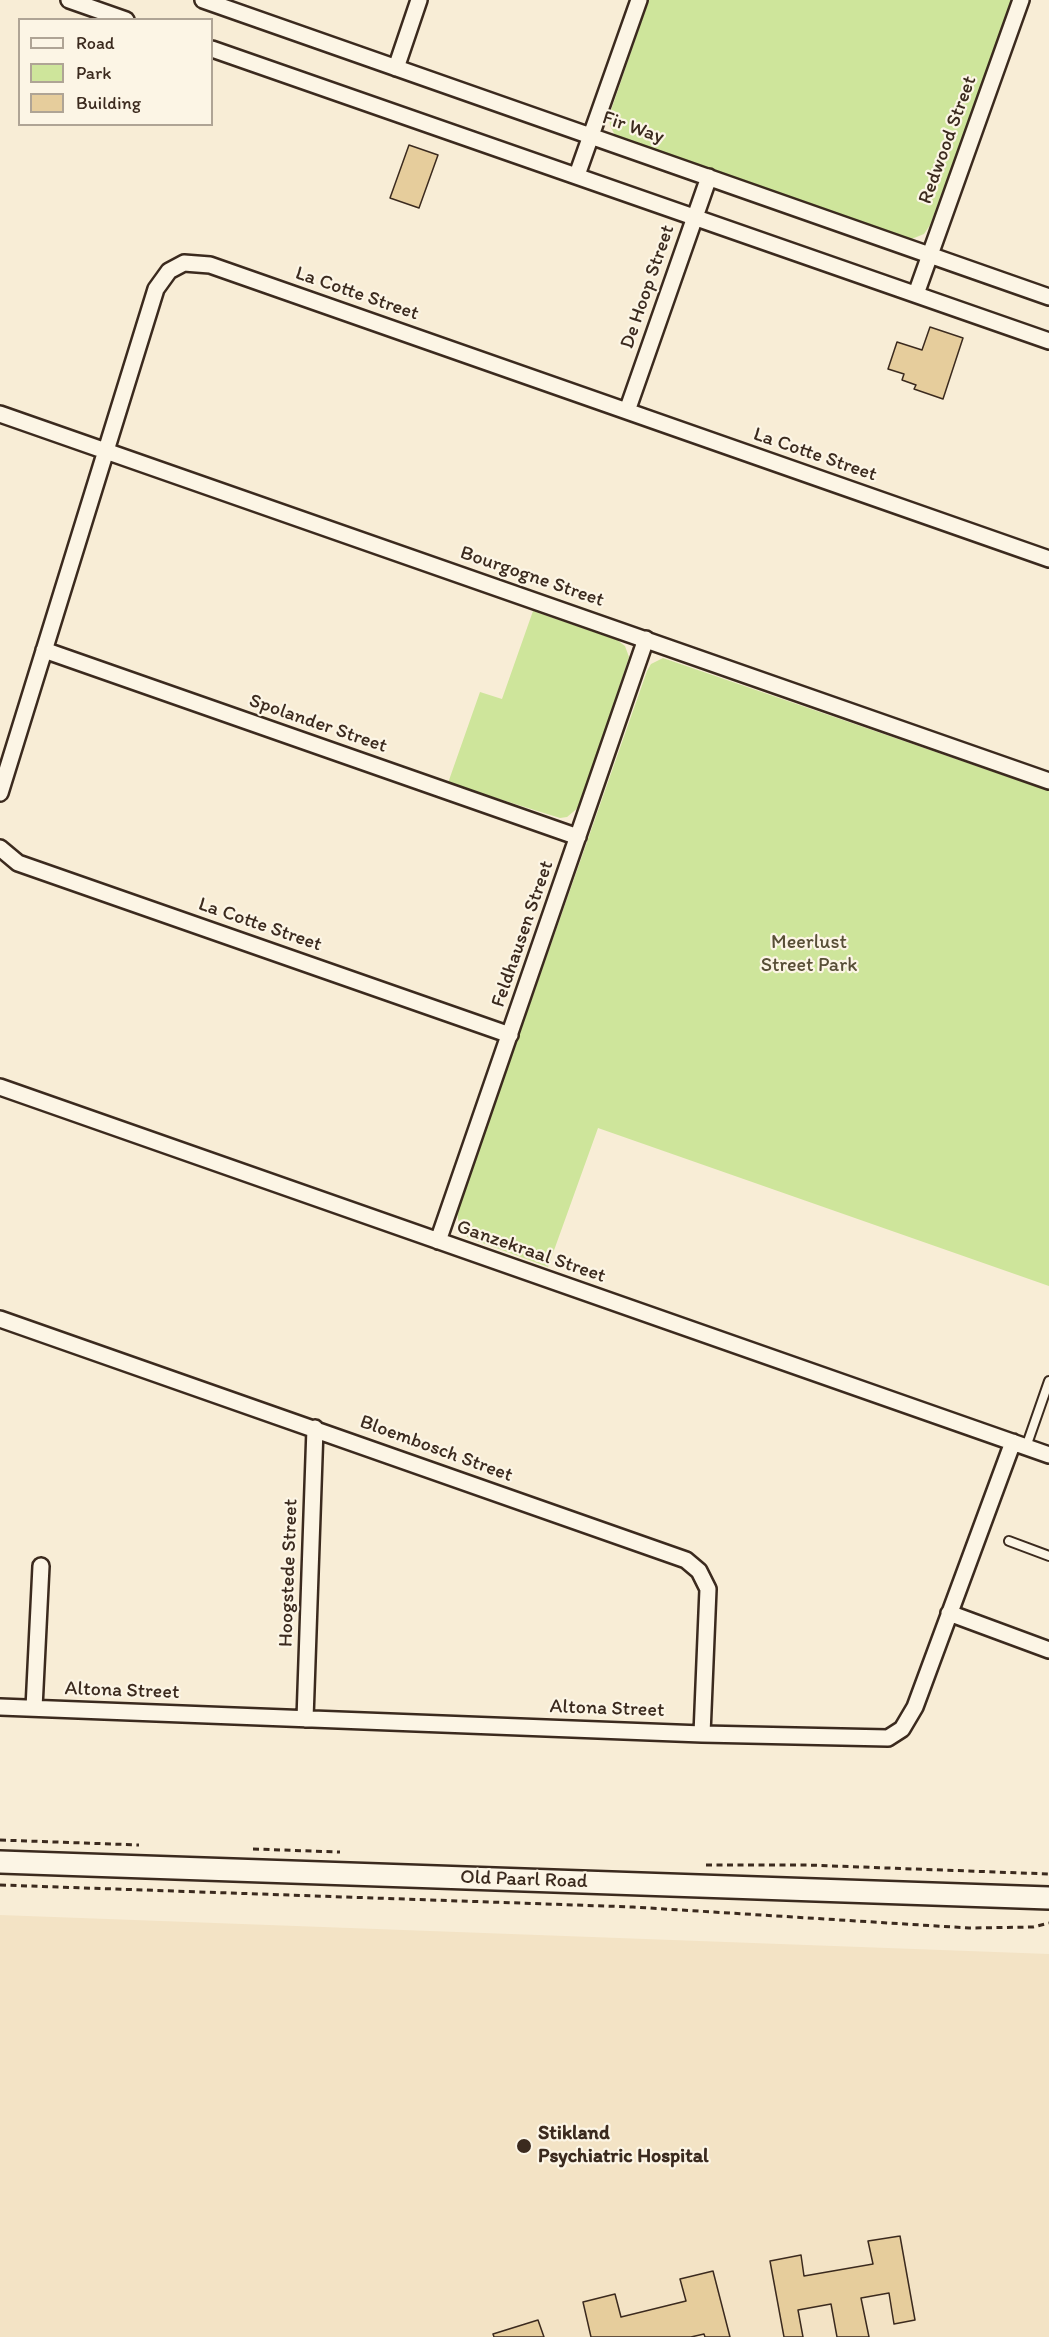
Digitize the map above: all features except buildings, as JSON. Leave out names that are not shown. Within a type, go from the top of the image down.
[{"type":"main road","name":"Old Paarl Road","points":[[0,1862],[1049,1898]]},
{"type":"street","points":[[69,0],[120,18]]},
{"type":"street","name":"Fir Way","points":[[203,0],[1049,297]]},
{"type":"street","points":[[396,68],[419,0]]},
{"type":"street","points":[[577,175],[639,0]]},
{"type":"street","name":"Redwood Street","points":[[916,294],[1021,0]]},
{"type":"street","points":[[213,49],[1049,341]]},
{"type":"street","name":"De Hoop Street","points":[[627,411],[709,177]]},
{"type":"street","name":"La Cotte Street","points":[[0,792],[156,289],[169,271],[193,262],[210,264],[1049,559]]},
{"type":"street","name":"Bourgogne Street","points":[[0,414],[1049,781]]},
{"type":"street","name":"Feldhausen Street","points":[[438,1241],[646,639]]},
{"type":"street","name":"Spolander Street","points":[[44,650],[579,837]]},
{"type":"street","name":"La Cotte Street","points":[[0,848],[18,862],[510,1035]]},
{"type":"street","name":"Ganzekraal Street","points":[[0,1087],[1049,1455]]},
{"type":"street","name":"Bloembosch Street","points":[[0,1319],[315,1428],[693,1565],[705,1580],[709,1599],[702,1734]]},
{"type":"street","name":"Hoogstede Street","points":[[305,1719],[315,1428]]},
{"type":"street","name":"Altona Street","points":[[0,1707],[702,1734],[880,1739],[892,1736],[902,1729],[911,1716],[949,1613],[1019,1444]]},
{"type":"street","points":[[34,1708],[41,1566]]},
{"type":"street","points":[[949,1613],[1049,1650]]},
{"type":"lane","points":[[1019,1444],[1049,1381]]},
{"type":"lane","points":[[1009,1540],[1049,1556]]},
{"type":"path","points":[[0,1840],[149,1846]]},
{"type":"path","points":[[243,1849],[348,1852]]},
{"type":"path","points":[[698,1865],[807,1865],[1049,1874]]},
{"type":"path","points":[[0,1884],[633,1907],[969,1928],[1033,1927],[1049,1923]]},
{"type":"shaded area","name":"Stikland Psychiatric Hospital","points":[[0,1915],[1049,1954],[1049,2337],[0,2337]]},
{"type":"green space","points":[[649,0],[1013,0],[930,225],[924,234],[909,240],[615,135],[610,126],[609,116]]},
{"type":"green space","points":[[533,611],[617,640],[625,646],[629,657],[579,807],[567,817],[560,818],[448,783],[480,692],[502,699]]},
{"type":"green space","name":"Meerlust Street Park","points":[[663,658],[1049,791],[1049,1286],[598,1128],[548,1267],[469,1238],[460,1231],[457,1212],[647,671],[651,664]]},
{"type":"place","name":"Stikland Psychiatric Hospital","points":[[524,2146]]}]
